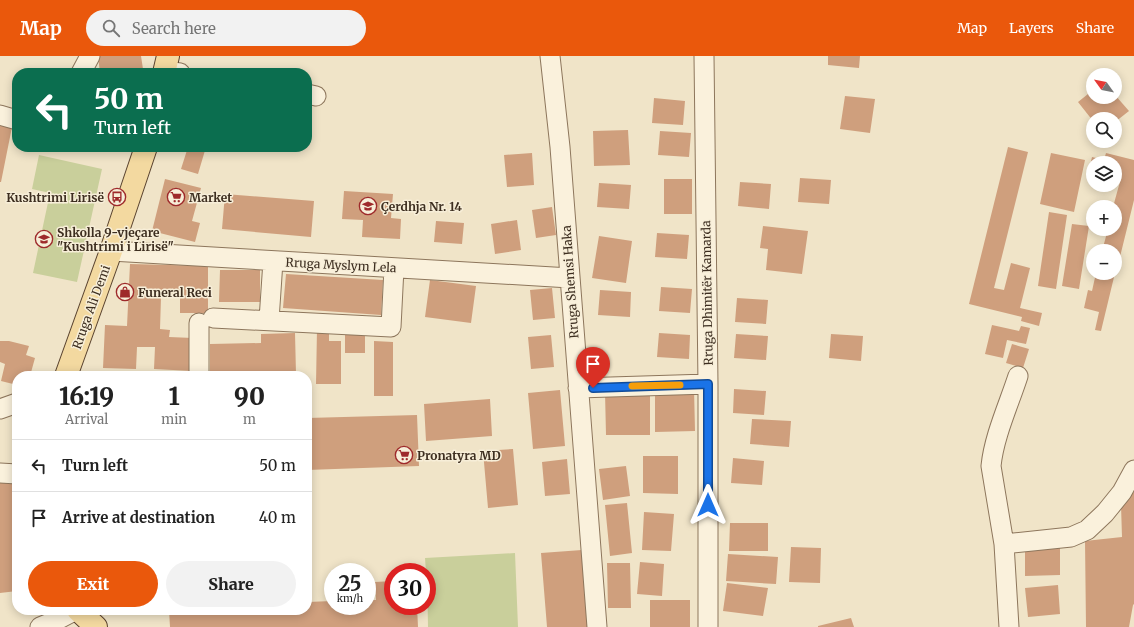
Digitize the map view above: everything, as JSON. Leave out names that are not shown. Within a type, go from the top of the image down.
[{"type":"main road","name":"Rruga Ali Demi","points":[[68,371],[111,251],[141,152]]},
{"type":"main road","points":[[83,615],[96,627]]},
{"type":"street","points":[[84,68],[90,56]]},
{"type":"street","name":"Rruga Shemsi Haka","points":[[550,56],[560,147],[597,627]]},
{"type":"street","name":"Rruga Dhimitër Kamarda","points":[[704,56],[708,384],[708,627]]},
{"type":"street","points":[[0,115],[12,119]]},
{"type":"street","name":"Rruga Myslym Lela","points":[[111,251],[570,278]]},
{"type":"street","points":[[270,320],[273,261]]},
{"type":"street","points":[[200,371],[206,320],[270,320],[391,327],[394,268]]},
{"type":"street","points":[[1009,627],[1004,544],[991,466],[996,440],[1018,376]]},
{"type":"street","points":[[578,388],[708,384]]},
{"type":"street","points":[[0,409],[12,405]]},
{"type":"street","points":[[1004,544],[1071,537],[1087,530],[1105,513],[1122,492],[1134,470]]},
{"type":"street","points":[[0,473],[12,474]]},
{"type":"street","points":[[40,627],[67,615]]},
{"type":"green space","points":[[39,155],[102,169],[77,282],[33,273],[50,193],[87,201],[32,189]]},
{"type":"green space","points":[[515,553],[518,627],[428,627],[428,615],[436,615],[436,563],[425,563],[425,558]]},
{"type":"building","points":[[98,56],[141,56],[143,68],[99,68]]},
{"type":"building","points":[[828,56],[860,56],[859,68],[828,65]]},
{"type":"building","points":[[845,96],[875,99],[870,133],[840,129]]},
{"type":"building","points":[[1086,96],[1086,104],[1122,103],[1129,111],[1122,116],[1122,112],[1086,112],[1078,102]]},
{"type":"building","points":[[654,98],[685,101],[683,125],[652,123]]},
{"type":"building","points":[[0,124],[12,127],[1,182],[0,182]]},
{"type":"building","points":[[628,130],[630,165],[594,166],[593,131]]},
{"type":"building","points":[[660,131],[691,133],[689,157],[658,155]]},
{"type":"building","points":[[1008,147],[1028,152],[994,288],[1004,290],[1011,263],[1030,268],[1020,308],[1042,313],[1039,326],[1021,321],[1022,317],[969,304]]},
{"type":"building","points":[[186,152],[205,152],[198,174],[181,169]]},
{"type":"building","points":[[532,153],[534,185],[507,187],[504,155]]},
{"type":"building","points":[[1051,153],[1085,160],[1074,212],[1040,204]]},
{"type":"building","points":[[1106,153],[1118,156],[1105,156]]},
{"type":"building","points":[[1122,157],[1134,160],[1134,200],[1122,249],[1122,244],[1104,244],[1106,236],[1122,236],[1122,200],[1115,200],[1117,192],[1122,192]]},
{"type":"building","points":[[800,178],[831,180],[829,204],[798,202]]},
{"type":"building","points":[[165,179],[201,188],[192,221],[200,223],[195,242],[152,231]]},
{"type":"building","points":[[664,179],[692,179],[692,214],[664,214]]},
{"type":"building","points":[[740,182],[771,184],[769,209],[738,206]]},
{"type":"building","points":[[599,183],[631,185],[629,209],[597,207]]},
{"type":"building","name":"Çerdhja Nr. 14","points":[[344,191],[393,194],[391,218],[401,219],[400,239],[362,237],[363,220],[342,219]]},
{"type":"building","points":[[225,194],[314,201],[311,237],[222,229]]},
{"type":"building","points":[[552,207],[556,235],[536,238],[532,210]]},
{"type":"building","points":[[1049,212],[1067,215],[1056,289],[1038,286]]},
{"type":"building","points":[[517,220],[521,250],[495,254],[491,224]]},
{"type":"building","points":[[436,221],[464,223],[462,244],[434,242]]},
{"type":"building","points":[[1072,224],[1086,226],[1086,236],[1087,236],[1079,289],[1062,286]]},
{"type":"building","points":[[763,226],[808,231],[802,274],[766,270],[768,249],[760,248]]},
{"type":"building","points":[[657,233],[689,235],[687,259],[655,257]]},
{"type":"building","points":[[599,236],[632,241],[626,283],[592,278]]},
{"type":"building","points":[[130,264],[208,266],[208,313],[180,313],[180,297],[161,297],[160,329],[170,330],[169,337],[193,338],[192,371],[154,369],[155,347],[137,347],[136,369],[103,368],[105,325],[127,326]]},
{"type":"building","points":[[220,270],[260,270],[260,302],[219,302]]},
{"type":"building","points":[[286,274],[383,280],[381,315],[283,308]]},
{"type":"building","points":[[430,280],[476,286],[471,323],[425,317]]},
{"type":"building","points":[[1094,280],[1113,280],[1101,331],[1095,330],[1099,312],[1084,308],[1088,290],[1092,291]]},
{"type":"building","points":[[661,287],[692,289],[690,313],[659,311]]},
{"type":"building","points":[[552,288],[555,318],[533,320],[530,290]]},
{"type":"building","points":[[600,290],[631,292],[630,317],[598,315]]},
{"type":"building","points":[[737,298],[768,300],[766,324],[735,322]]},
{"type":"building","points":[[992,325],[1019,331],[1021,326],[1030,328],[1026,344],[1007,340],[1003,358],[985,354]]},
{"type":"building","points":[[317,329],[329,329],[329,341],[341,341],[341,384],[316,384]]},
{"type":"building","points":[[345,330],[365,330],[365,353],[345,353]]},
{"type":"building","points":[[295,333],[296,371],[210,371],[210,344],[261,343],[261,334]]},
{"type":"building","points":[[659,333],[690,335],[689,359],[657,357]]},
{"type":"building","points":[[736,334],[768,336],[766,360],[734,358]]},
{"type":"building","points":[[831,334],[863,336],[861,361],[829,358]]},
{"type":"building","points":[[551,335],[554,367],[531,369],[528,337]]},
{"type":"building","points":[[0,341],[9,341],[29,346],[26,355],[35,358],[31,371],[12,371],[12,384],[1,381],[5,364],[0,362]]},
{"type":"building","points":[[374,341],[393,342],[393,396],[374,396]]},
{"type":"building","points":[[1012,344],[1029,349],[1023,368],[1006,363]]},
{"type":"building","points":[[694,388],[695,431],[655,432],[655,389]]},
{"type":"building","points":[[734,389],[766,391],[764,415],[733,413]]},
{"type":"building","points":[[560,390],[565,446],[533,449],[528,393]]},
{"type":"building","points":[[605,392],[650,392],[650,435],[606,435]]},
{"type":"building","points":[[490,399],[492,436],[426,441],[424,404]]},
{"type":"building","points":[[417,415],[419,466],[312,470],[312,418]]},
{"type":"building","points":[[752,419],[791,421],[789,447],[750,444]]},
{"type":"building","points":[[513,449],[518,505],[488,508],[483,451]]},
{"type":"building","points":[[643,456],[678,456],[678,494],[643,493]]},
{"type":"building","points":[[733,458],[764,461],[762,485],[731,483]]},
{"type":"building","points":[[567,459],[570,494],[545,496],[542,462]]},
{"type":"building","points":[[626,466],[630,496],[603,500],[599,469]]},
{"type":"building","points":[[12,479],[12,592],[0,593],[0,481]]},
{"type":"building","points":[[1134,492],[1134,604],[1129,627],[1086,627],[1085,541],[1122,537],[1121,505]]},
{"type":"building","points":[[627,503],[632,553],[610,556],[605,505]]},
{"type":"building","points":[[644,512],[674,514],[671,551],[642,550]]},
{"type":"building","points":[[730,523],[768,523],[768,551],[729,551]]},
{"type":"building","points":[[791,547],[821,548],[820,583],[789,582]]},
{"type":"building","points":[[1060,547],[1060,575],[1025,576],[1025,548]]},
{"type":"building","points":[[582,550],[589,627],[547,627],[541,553]]},
{"type":"building","points":[[728,554],[778,557],[776,584],[726,581]]},
{"type":"building","points":[[640,562],[664,564],[662,596],[637,594]]},
{"type":"building","points":[[607,563],[630,563],[631,608],[608,608]]},
{"type":"building","points":[[376,582],[384,582],[384,615],[417,615],[418,627],[170,627],[169,615],[312,615],[312,602],[324,601],[324,615],[376,615]]},
{"type":"building","points":[[727,583],[768,588],[763,616],[723,611]]},
{"type":"building","points":[[1058,585],[1060,614],[1028,617],[1025,588]]},
{"type":"building","points":[[650,600],[690,600],[690,627],[650,627]]},
{"type":"building","points":[[851,618],[854,627],[818,627],[818,626]]},
{"type":"slow traffic","points":[[632,386],[680,385]]},
{"type":"place","name":"Kushtrimi Lirisë","points":[[117,197]]},
{"type":"place","name":"Market","points":[[176,197]]},
{"type":"place","name":"Çerdhja Nr. 14","points":[[368,206]]},
{"type":"place","name":"Shkolla 9-vjeçare \"Kushtrimi i Lirisë\"","points":[[44,239]]},
{"type":"place","name":"Funeral Reci","points":[[125,292]]},
{"type":"place","name":"Pronatyra MD","points":[[404,455]]},
{"type":"route","points":[[593,388],[708,384],[708,505]]}]
